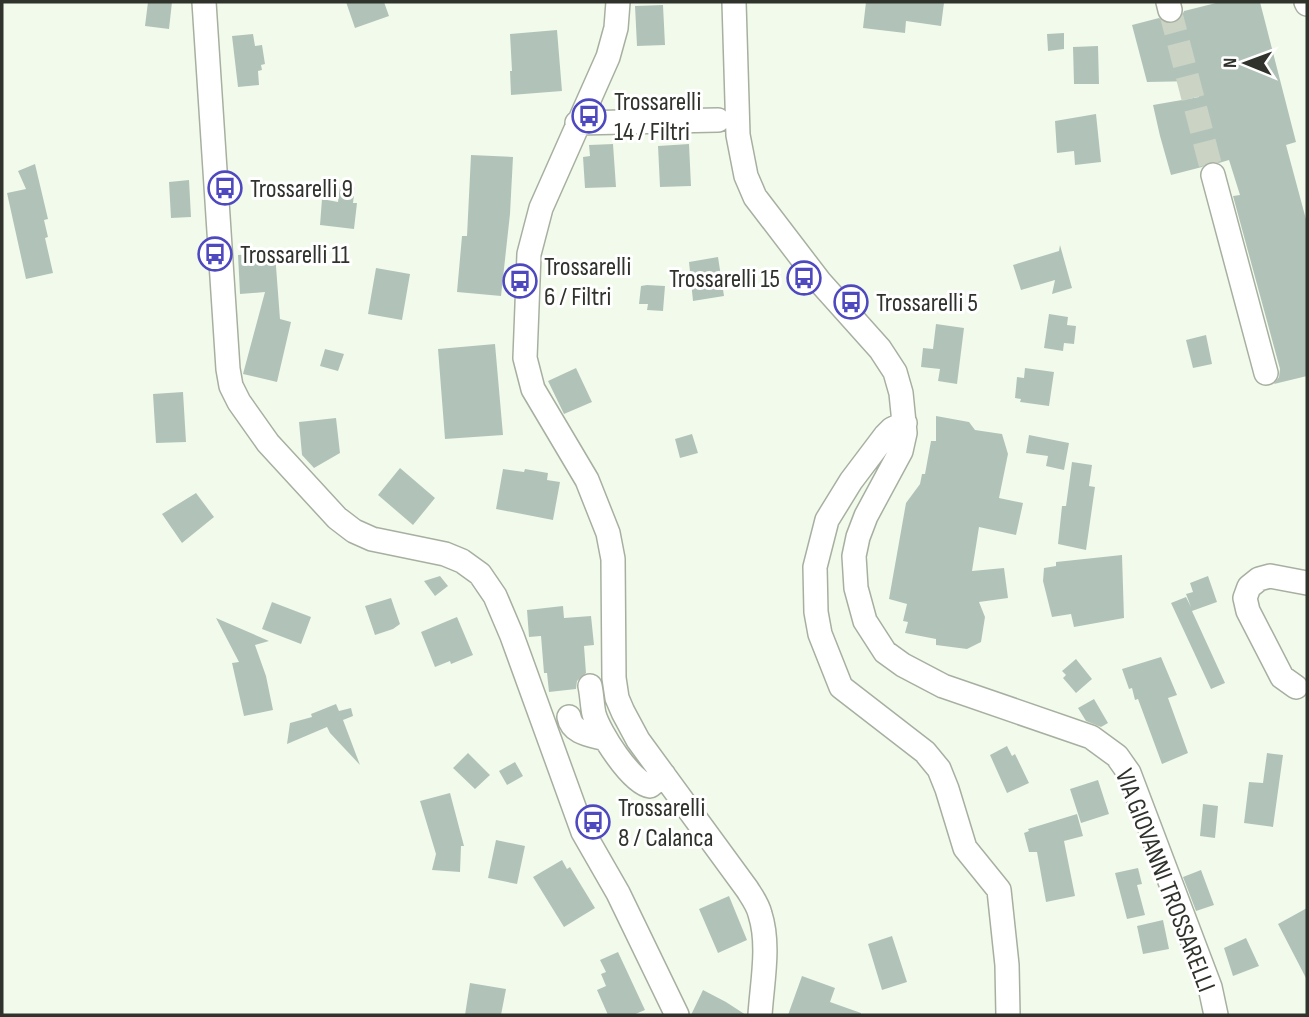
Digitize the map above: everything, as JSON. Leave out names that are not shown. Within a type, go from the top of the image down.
[{"type":"street","points":[[204,2],[231,386],[268,443],[337,518],[354,531],[372,539],[445,554],[462,561],[480,574],[495,596],[512,636],[583,832],[618,893],[677,1015]]},
{"type":"street","points":[[618,2],[608,57],[541,208],[529,254],[525,325],[527,375],[587,480],[601,510],[613,559],[614,678],[617,698],[638,740],[742,881],[760,912],[764,930],[760,1005]]},
{"type":"street","name":"VIA GIOVANNI TROSSARELLI","points":[[734,2],[738,135],[746,176],[755,197],[820,282],[889,362],[898,383],[905,423],[901,451],[866,516],[854,556],[856,588],[865,621],[886,652],[903,665],[943,686],[1091,737],[1116,756],[1129,774],[1210,987],[1216,1015]]},
{"type":"street","points":[[577,123],[718,120]]},
{"type":"street","points":[[1213,175],[1266,373]]},
{"type":"street","points":[[905,423],[885,436],[851,481],[827,520],[815,567],[816,612],[820,634],[841,687],[903,733],[932,760],[947,789],[965,848],[999,890],[1007,965],[1008,1015]]},
{"type":"street","points":[[1296,687],[1282,677],[1248,611],[1245,598],[1249,587],[1259,579],[1270,576],[1307,583]]},
{"type":"street","points":[[590,686],[595,715],[606,739],[638,781],[650,786],[664,775]]},
{"type":"street","points":[[569,717],[576,730],[606,739]]},
{"type":"building","points":[[148,2],[172,2],[169,29],[145,26]]},
{"type":"building","points":[[346,2],[384,2],[389,16],[355,28]]},
{"type":"building","points":[[866,2],[944,3],[941,26],[906,21],[905,33],[863,28]]},
{"type":"building","points":[[1220,2],[1260,2],[1296,142],[1286,145],[1307,223],[1307,376],[1274,384],[1280,369],[1233,196],[1240,195],[1229,160],[1219,163],[1210,161],[1202,167],[1171,175],[1160,136],[1153,105],[1199,97],[1198,81],[1147,82],[1132,25],[1159,18],[1166,23],[1174,23],[1180,20],[1184,11]]},
{"type":"building","points":[[663,5],[665,45],[637,46],[635,6]]},
{"type":"building","points":[[557,30],[562,91],[511,95],[510,34]]},
{"type":"building","points":[[1064,33],[1064,49],[1048,51],[1047,34]]},
{"type":"building","points":[[253,34],[255,46],[262,45],[265,64],[261,65],[262,70],[258,71],[259,85],[238,87],[232,36]]},
{"type":"building","points":[[1098,46],[1099,84],[1074,84],[1073,47]]},
{"type":"building","points":[[1096,114],[1101,162],[1075,165],[1074,151],[1057,153],[1055,121]]},
{"type":"building","points":[[613,144],[616,187],[585,188],[583,157],[590,156],[589,145]]},
{"type":"building","points":[[689,144],[691,186],[660,187],[658,146]]},
{"type":"building","points":[[471,155],[513,157],[501,296],[457,292],[462,236],[467,236]]},
{"type":"building","points":[[35,164],[48,219],[44,220],[48,237],[45,238],[53,273],[26,279],[7,193],[26,189],[18,171]]},
{"type":"building","points":[[189,180],[191,217],[171,218],[169,182]]},
{"type":"building","points":[[340,185],[355,187],[353,203],[357,203],[354,229],[320,225],[322,199],[338,202]]},
{"type":"building","points":[[1060,245],[1072,288],[1052,294],[1055,280],[1021,290],[1013,265],[1059,251]]},
{"type":"building","points":[[275,253],[280,319],[291,322],[277,382],[243,374],[265,292],[240,294],[238,255]]},
{"type":"building","points":[[718,257],[724,296],[693,301],[689,262]]},
{"type":"building","points":[[376,268],[410,274],[402,320],[368,314]]},
{"type":"building","points":[[641,286],[665,286],[663,311],[647,310],[648,304],[639,304]]},
{"type":"building","points":[[1049,314],[1068,317],[1067,325],[1076,326],[1074,344],[1064,343],[1063,351],[1044,348]]},
{"type":"building","points":[[936,324],[964,328],[957,384],[938,381],[940,369],[921,367],[923,348],[933,349]]},
{"type":"building","points":[[1206,335],[1212,364],[1193,368],[1186,340]]},
{"type":"building","points":[[495,344],[503,435],[445,439],[438,349]]},
{"type":"building","points":[[325,349],[344,354],[338,371],[320,366]]},
{"type":"building","points":[[576,368],[592,402],[564,414],[548,381]]},
{"type":"building","points":[[1025,368],[1054,372],[1049,406],[1020,402],[1021,399],[1015,398],[1017,377],[1024,378]]},
{"type":"building","points":[[183,392],[186,442],[156,443],[153,394]]},
{"type":"building","points":[[936,416],[969,422],[975,430],[1002,434],[1008,454],[999,498],[1023,503],[1016,535],[979,527],[972,571],[1004,568],[1008,598],[979,602],[985,617],[981,642],[967,649],[936,645],[936,639],[905,633],[908,622],[903,621],[907,604],[889,599],[906,503],[920,484],[922,474],[925,474],[931,441],[936,441]]},
{"type":"building","points":[[336,418],[340,453],[314,468],[302,455],[299,422]]},
{"type":"building","points":[[692,434],[698,453],[680,458],[675,439]]},
{"type":"building","points":[[1029,435],[1069,443],[1064,470],[1046,466],[1048,456],[1026,453]]},
{"type":"building","points":[[1072,462],[1092,465],[1089,486],[1095,487],[1086,550],[1058,544],[1062,506],[1066,506]]},
{"type":"building","points":[[400,468],[435,498],[413,525],[378,495]]},
{"type":"building","points":[[503,469],[548,473],[547,480],[560,482],[553,520],[496,509]]},
{"type":"building","points":[[196,493],[214,517],[182,543],[162,514]]},
{"type":"building","points":[[1122,555],[1124,618],[1074,627],[1071,614],[1052,617],[1043,581],[1044,568],[1056,566],[1056,562]]},
{"type":"building","points":[[440,576],[448,586],[435,596],[424,581]]},
{"type":"building","points":[[1208,576],[1217,602],[1192,611],[1225,683],[1211,689],[1171,603],[1186,597],[1191,607],[1186,594],[1193,592],[1190,583]]},
{"type":"building","points":[[391,598],[400,624],[375,635],[365,606]]},
{"type":"building","points":[[272,602],[311,617],[301,644],[262,629]]},
{"type":"building","points":[[563,606],[564,618],[591,616],[594,645],[584,646],[586,673],[577,681],[576,689],[549,692],[547,673],[544,673],[541,636],[529,637],[527,610]]},
{"type":"building","points":[[457,617],[473,655],[435,667],[421,632]]},
{"type":"building","points":[[216,618],[269,641],[255,645],[266,676],[273,710],[244,716],[232,663],[239,662]]},
{"type":"building","points":[[1161,657],[1177,695],[1168,698],[1188,753],[1162,764],[1138,699],[1135,700],[1132,688],[1129,689],[1122,669]]},
{"type":"building","points":[[1076,659],[1092,679],[1076,693],[1063,678],[1066,675],[1062,671]]},
{"type":"building","points":[[1094,699],[1108,723],[1101,727],[1086,721],[1078,708]]},
{"type":"building","points":[[336,704],[339,711],[351,708],[353,716],[343,720],[360,765],[327,727],[287,744],[290,723],[312,717],[311,714]]},
{"type":"building","points":[[1007,746],[1012,756],[1015,754],[1029,783],[1007,793],[990,755]]},
{"type":"building","points":[[468,753],[490,775],[475,789],[453,768]]},
{"type":"building","points":[[1267,753],[1283,755],[1273,827],[1244,823],[1249,782],[1263,783]]},
{"type":"building","points":[[515,762],[523,776],[507,785],[499,771]]},
{"type":"building","points":[[1098,780],[1109,814],[1081,823],[1070,789]]},
{"type":"building","points":[[450,793],[464,846],[461,846],[460,872],[432,870],[436,854],[420,801]]},
{"type":"building","points":[[1203,804],[1218,806],[1215,838],[1200,836]]},
{"type":"building","points":[[1077,814],[1083,836],[1064,841],[1075,896],[1046,902],[1037,852],[1029,852],[1024,833],[1029,831],[1028,829]]},
{"type":"building","points":[[496,840],[525,846],[517,884],[488,878]]},
{"type":"building","points":[[562,860],[567,869],[570,867],[595,908],[564,927],[533,877]]},
{"type":"building","points":[[1138,868],[1142,884],[1137,885],[1145,915],[1127,919],[1115,873]]},
{"type":"building","points":[[1201,870],[1214,905],[1196,911],[1183,877]]},
{"type":"building","points":[[729,896],[747,940],[718,953],[699,909]]},
{"type":"building","points":[[1307,908],[1307,980],[1278,924]]},
{"type":"building","points":[[1163,920],[1169,949],[1143,954],[1137,926]]},
{"type":"building","points":[[892,936],[907,982],[882,990],[868,944]]},
{"type":"building","points":[[1246,938],[1259,966],[1233,976],[1224,948]]},
{"type":"building","points":[[618,952],[645,1010],[633,1015],[608,1015],[597,990],[606,986],[601,974],[606,972],[600,960]]},
{"type":"building","points":[[802,976],[835,988],[830,1002],[861,1015],[788,1015]]},
{"type":"building","points":[[470,983],[506,989],[501,1015],[465,1015]]},
{"type":"building","points":[[703,990],[726,1002],[746,1015],[691,1015]]},
{"type":"tunnel","points":[[1170,10],[1213,175]]},
{"type":"place","name":"Trossarelli 14 / Filtri","points":[[589,116]]},
{"type":"place","name":"Trossarelli 9","points":[[225,188]]},
{"type":"place","name":"Trossarelli 11","points":[[215,254]]},
{"type":"place","name":"Trossarelli 15","points":[[804,278]]},
{"type":"place","name":"Trossarelli 6 / Filtri","points":[[520,281]]},
{"type":"place","name":"Trossarelli 5","points":[[851,302]]},
{"type":"place","name":"Trossarelli 8 / Calanca","points":[[593,822]]}]
